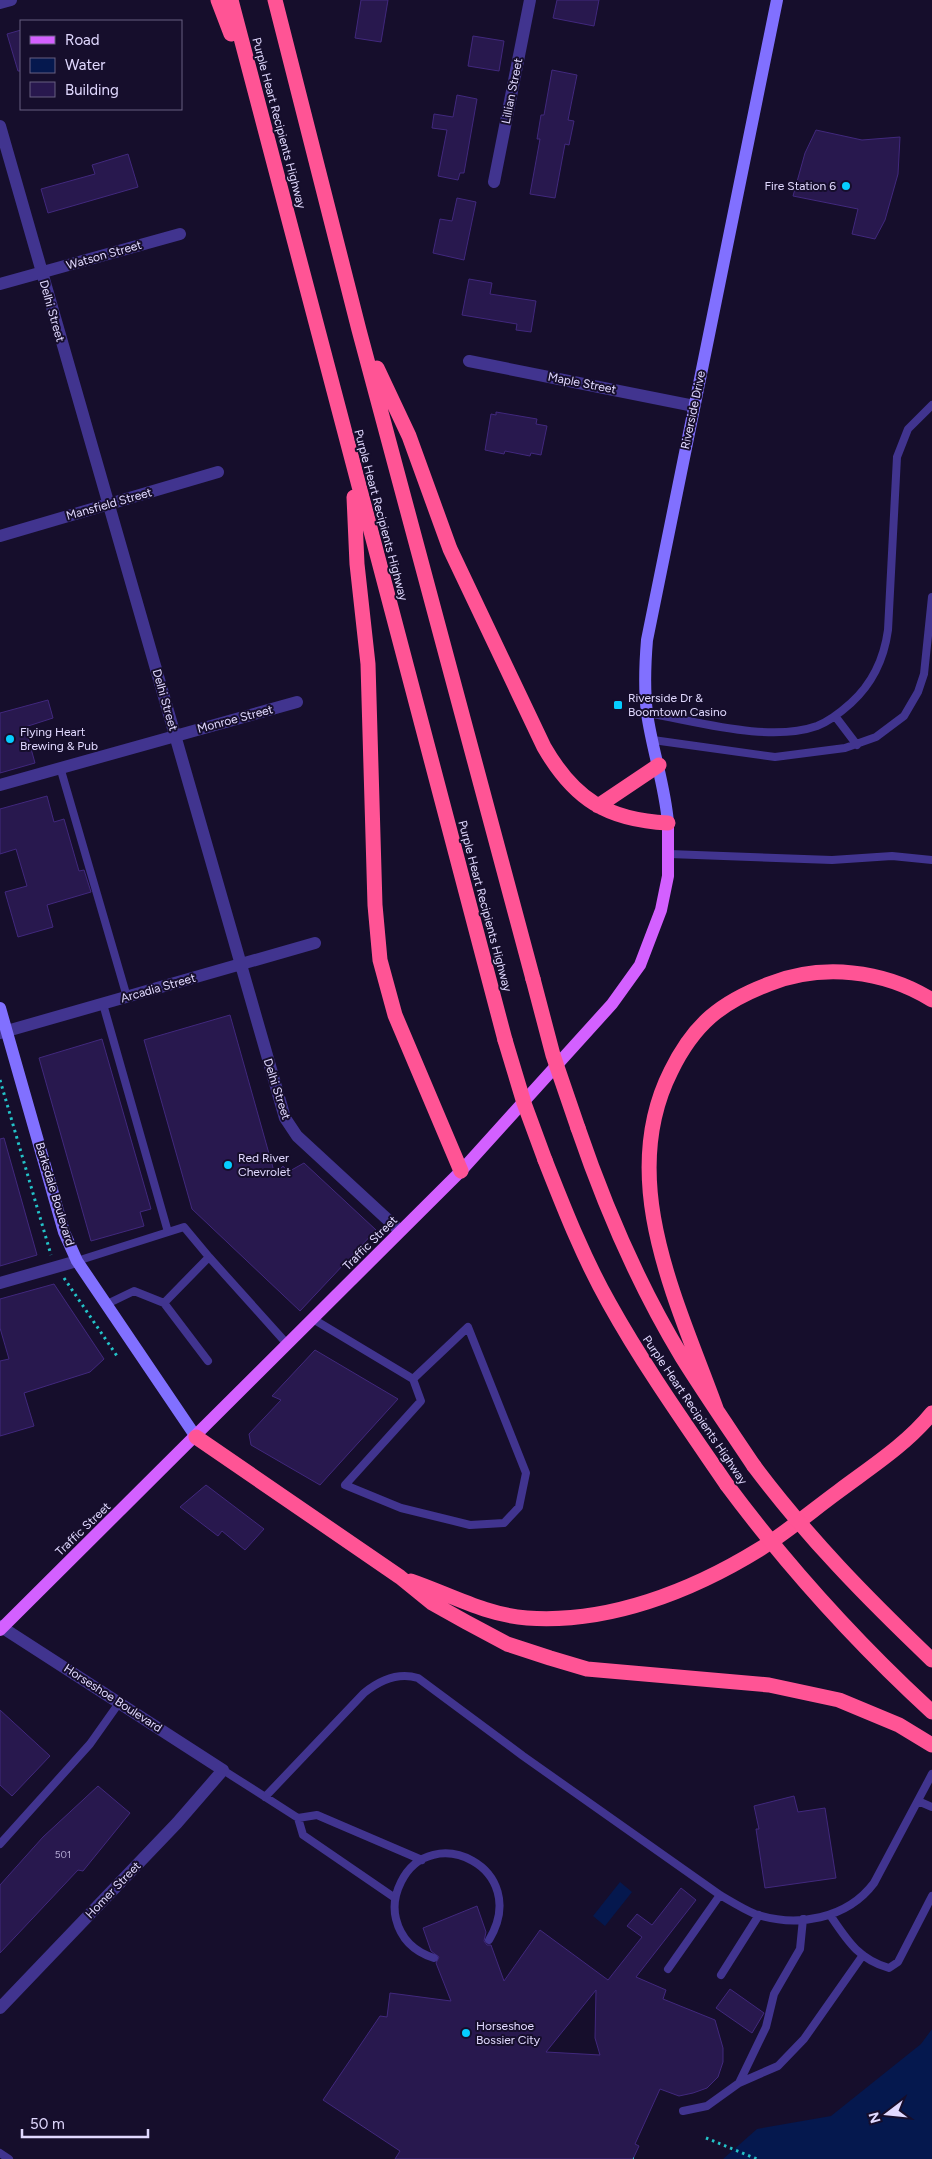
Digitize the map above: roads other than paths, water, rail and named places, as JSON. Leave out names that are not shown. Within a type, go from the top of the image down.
[{"type":"highway","points":[[218,0],[262,115]]},
{"type":"highway","name":"Purple Heart Recipients Highway","points":[[231,0],[505,1040],[524,1103],[576,1236],[608,1301],[646,1368],[727,1486],[790,1566],[822,1602],[932,1712]]},
{"type":"highway","name":"Purple Heart Recipients Highway","points":[[276,0],[360,330],[553,1055],[610,1212],[643,1284],[682,1357],[754,1466],[849,1580],[932,1660]]},
{"type":"highway","points":[[360,330],[408,436],[450,549],[544,747],[557,769],[573,787],[598,806],[612,813],[634,820],[668,823]]},
{"type":"highway","points":[[353,468],[357,564],[368,664],[375,906],[380,960],[395,1015],[460,1171]]},
{"type":"highway","points":[[598,806],[659,765]]},
{"type":"highway","points":[[717,1411],[669,1280],[659,1244],[651,1202],[648,1147],[661,1090],[681,1050],[711,1014],[754,990],[791,975],[833,971],[870,975],[917,991],[932,1000]]},
{"type":"highway","points":[[400,1577],[496,1613],[526,1618],[558,1618],[599,1613],[655,1598],[716,1575],[762,1548],[891,1452],[932,1413]]},
{"type":"highway","points":[[196,1437],[400,1577],[432,1602],[507,1644],[587,1669],[769,1685],[839,1700],[899,1724],[932,1745]]},
{"type":"main road","name":"Traffic Street","points":[[1,1628],[196,1437],[460,1171],[599,1019],[632,978],[648,949],[666,888],[669,854],[668,823]]},
{"type":"street","points":[[0,3],[11,0]]},
{"type":"street","name":"Lillian Street","points":[[494,182],[530,0]]},
{"type":"street","name":"Riverside Drive","points":[[668,823],[659,765],[647,713],[645,668],[647,640],[777,0]]},
{"type":"street","name":"Delhi Street","points":[[0,126],[274,1084],[290,1128],[400,1231]]},
{"type":"street","name":"Watson Street","points":[[0,284],[180,234]]},
{"type":"street","name":"Maple Street","points":[[469,361],[694,406]]},
{"type":"street","name":"Mansfield Street","points":[[0,536],[218,472]]},
{"type":"street","name":"Monroe Street","points":[[0,784],[296,702]]},
{"type":"street","name":"Arcadia Street","points":[[3,1032],[315,944]]},
{"type":"street","name":"Barksdale Boulevard","points":[[0,1008],[3,1032],[64,1232],[77,1261],[196,1437]]},
{"type":"street","points":[[0,1283],[77,1261]]},
{"type":"street","name":"Horseshoe Boulevard","points":[[1,1628],[223,1770]]},
{"type":"street","name":"Homer Street","points":[[0,2008],[177,1822],[223,1770]]},
{"type":"lane","points":[[647,713],[749,730],[778,732],[805,730],[835,716],[865,688],[883,655],[889,615],[897,457],[908,429],[932,405]]},
{"type":"lane","points":[[653,740],[767,757],[789,756],[857,745],[892,728],[913,704],[924,674],[932,597]]},
{"type":"lane","points":[[835,716],[857,745]]},
{"type":"lane","points":[[60,768],[127,997]]},
{"type":"lane","points":[[669,854],[832,860],[892,856],[932,860]]},
{"type":"lane","points":[[103,1004],[168,1232]]},
{"type":"lane","points":[[77,1261],[184,1227],[288,1345]]},
{"type":"lane","points":[[164,1303],[209,1257]]},
{"type":"lane","points":[[106,1304],[134,1291],[164,1303],[208,1361]]},
{"type":"lane","points":[[314,1319],[413,1380],[422,1401],[345,1485],[401,1508],[470,1525],[504,1523],[519,1507],[526,1474],[468,1327],[413,1380]]},
{"type":"lane","points":[[265,1797],[364,1693],[377,1683],[387,1679],[412,1676],[418,1678],[523,1756],[720,1895],[759,1915],[788,1920],[830,1915],[852,1905],[865,1895],[874,1883],[932,1774]]},
{"type":"lane","points":[[0,1844],[90,1744],[119,1702]]},
{"type":"lane","points":[[223,1770],[298,1818],[303,1835],[395,1898]]},
{"type":"lane","points":[[918,1801],[932,1807]]},
{"type":"lane","points":[[298,1818],[317,1815],[422,1860]]},
{"type":"lane","points":[[434,1958],[419,1952],[406,1941],[396,1918],[395,1898],[402,1879],[408,1871],[422,1860],[435,1855],[456,1855],[475,1862],[490,1876],[499,1895],[500,1905],[497,1926],[489,1940]]},
{"type":"lane","points":[[668,1969],[720,1895]]},
{"type":"lane","points":[[830,1915],[852,1948],[877,1964],[889,1968],[898,1962],[932,1896]]},
{"type":"lane","points":[[721,1975],[759,1915]]},
{"type":"lane","points":[[739,2083],[766,2027],[774,1994],[800,1949],[803,1919]]},
{"type":"lane","points":[[683,2111],[708,2106],[739,2083],[778,2066],[804,2039],[863,1955]]},
{"type":"lane","points":[[0,2153],[9,2159]]},
{"type":"water","points":[[620,1882],[632,1892],[605,1926],[593,1916]]},
{"type":"water","points":[[932,2029],[932,2159],[723,2159],[757,2129],[831,2116],[921,2044]]},
{"type":"place","name":"Fire Station 6","points":[[846,186]]},
{"type":"place","name":"Riverside Dr & Boomtown Casino","points":[[618,705]]},
{"type":"place","name":"Flying Heart Brewing & Pub","points":[[10,739]]},
{"type":"place","name":"Red River Chevrolet","points":[[228,1165]]},
{"type":"place","name":"Horseshoe Bossier City","points":[[466,2033]]}]
